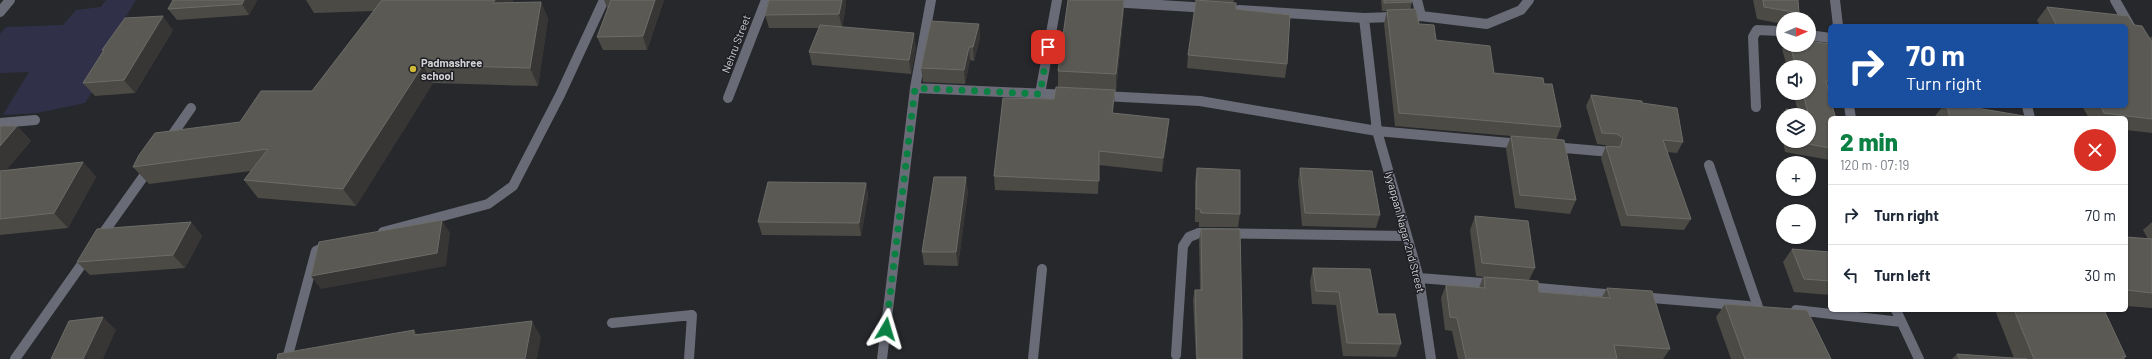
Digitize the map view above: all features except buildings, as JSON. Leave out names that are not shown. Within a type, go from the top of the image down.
[{"type":"street","points":[[0,12],[10,0]]},
{"type":"street","points":[[374,233],[488,204],[513,186],[560,95],[604,0]]},
{"type":"street","name":"Nehru Street","points":[[728,98],[766,0]]},
{"type":"street","points":[[882,359],[915,88],[931,0]]},
{"type":"street","points":[[1040,94],[1057,0]]},
{"type":"street","points":[[1417,0],[1420,16]]},
{"type":"street","points":[[1103,2],[1364,18],[1420,16],[1487,24],[1521,10],[1529,0]]},
{"type":"street","points":[[1835,0],[1838,24]]},
{"type":"street","points":[[2115,0],[2137,37]]},
{"type":"street","name":"Iyyappan Nagar 2nd Street","points":[[1364,18],[1377,130],[1419,278],[1431,359]]},
{"type":"street","points":[[1756,106],[1753,37],[1757,30],[1776,31]]},
{"type":"street","points":[[1816,36],[1828,38]]},
{"type":"street","points":[[915,88],[1079,95]]},
{"type":"street","points":[[1095,96],[1166,98],[1200,101],[1377,130],[1611,152]]},
{"type":"street","points":[[164,147],[191,108]]},
{"type":"street","points":[[0,123],[35,120]]},
{"type":"street","points":[[15,359],[155,160]]},
{"type":"street","points":[[1419,278],[1762,307],[1709,165]]},
{"type":"street","points":[[1176,355],[1184,246],[1189,237],[1199,233],[1406,236]]},
{"type":"street","points":[[287,359],[316,251],[339,239]]},
{"type":"street","points":[[1033,359],[1042,269]]},
{"type":"street","points":[[1789,310],[1901,322]]},
{"type":"street","points":[[1897,312],[1919,359]]},
{"type":"street","points":[[612,323],[692,315],[689,359]]},
{"type":"shaded area","points":[[106,0],[136,0],[122,23],[136,26],[85,103],[37,113],[3,115],[29,72],[0,73],[0,34],[6,27],[63,25],[76,10],[101,7]]},
{"type":"place","name":"Padmashree school","points":[[413,69]]},
{"type":"route","points":[[886,329],[915,88],[1040,94],[1048,47]]}]
